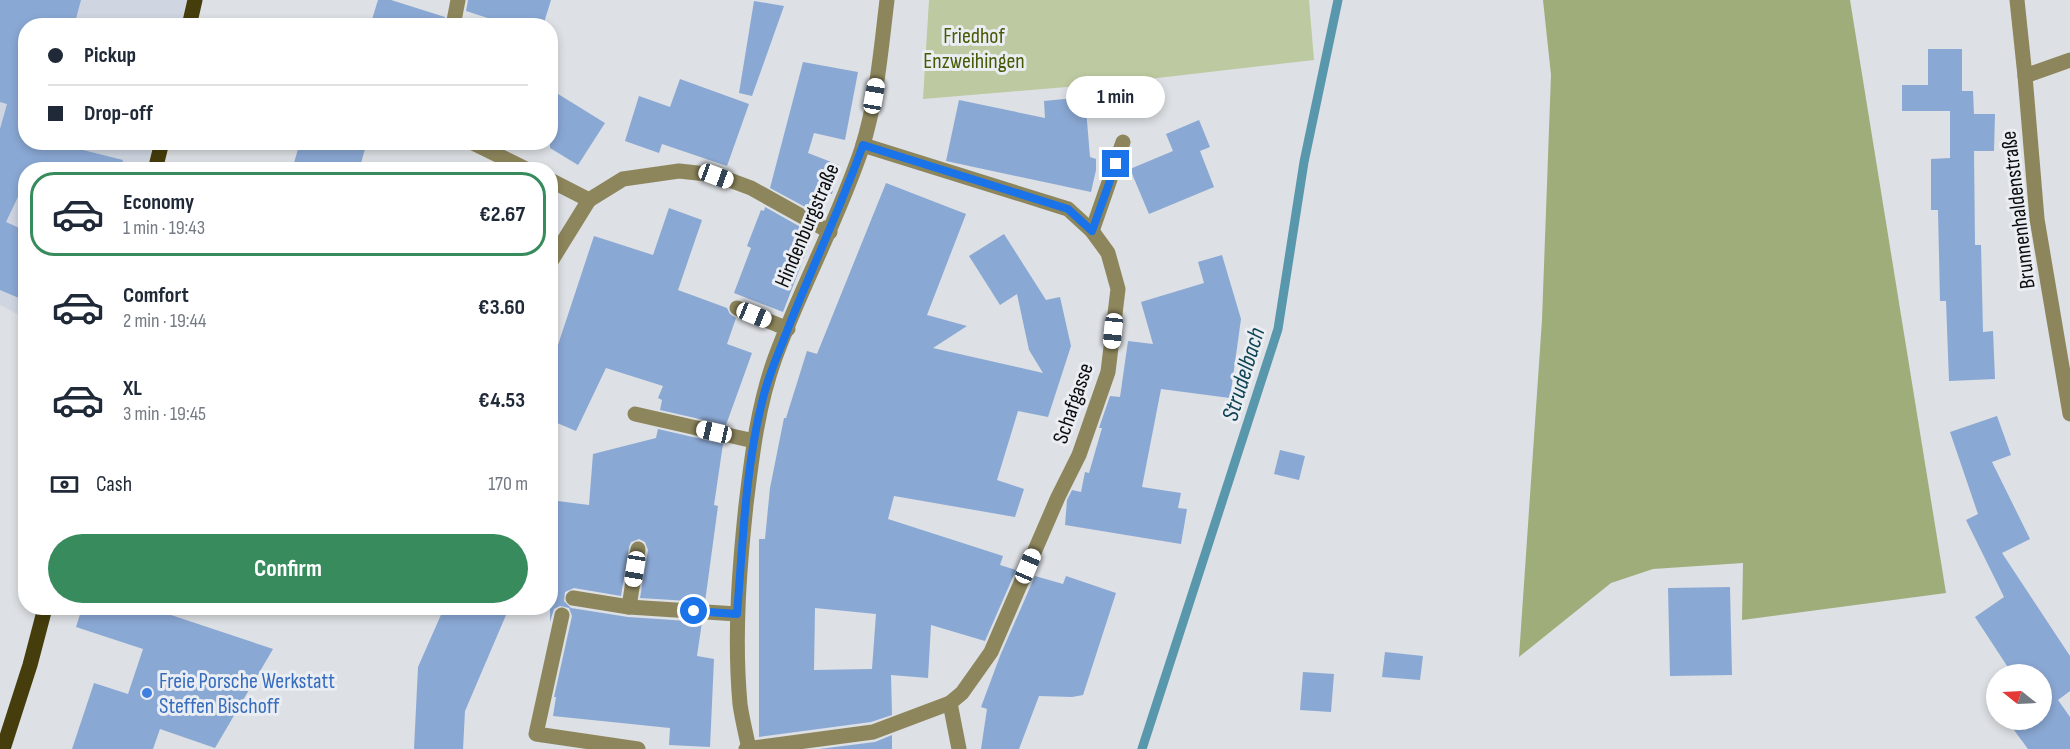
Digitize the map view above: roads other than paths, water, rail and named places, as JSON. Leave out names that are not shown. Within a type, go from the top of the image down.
[{"type":"main road","points":[[191,18],[195,0]]},
{"type":"main road","points":[[3,749],[43,615]]},
{"type":"street","points":[[455,18],[458,0]]},
{"type":"street","name":"Hindenburgstraße","points":[[748,749],[740,706],[737,614],[743,532],[754,441],[763,398],[776,357],[809,274],[845,196],[863,145],[879,70],[887,0]]},
{"type":"street","name":"Brunnenhaldenstraße","points":[[2017,0],[2037,219],[2070,414]]},
{"type":"street","points":[[2025,76],[2070,60]]},
{"type":"street","points":[[1092,231],[1123,142]]},
{"type":"street","name":"Schafgasse","points":[[748,749],[873,732],[950,703],[962,693],[991,652],[1078,455],[1108,372],[1118,289],[1108,253],[1092,231],[1068,209],[863,145]]},
{"type":"street","points":[[487,150],[512,162]]},
{"type":"street","points":[[558,250],[589,200],[623,179],[679,171],[716,176],[751,188],[830,232]]},
{"type":"street","points":[[558,184],[589,200]]},
{"type":"street","points":[[737,308],[788,329]]},
{"type":"street","points":[[635,414],[754,441]]},
{"type":"street","points":[[629,607],[638,549]]},
{"type":"street","points":[[573,598],[629,607],[737,614]]},
{"type":"street","points":[[562,615],[535,742],[638,749]]},
{"type":"street","points":[[950,703],[959,749]]},
{"type":"waterway","name":"Strudelbach","points":[[1142,749],[1278,329],[1304,162],[1338,0]]},
{"type":"place","name":"Freie Porsche Werkstatt Steffen Bischoff","points":[[147,693]]},
{"type":"park label","name":"Friedhof Enzweihingen","points":[[974,48]]}]
